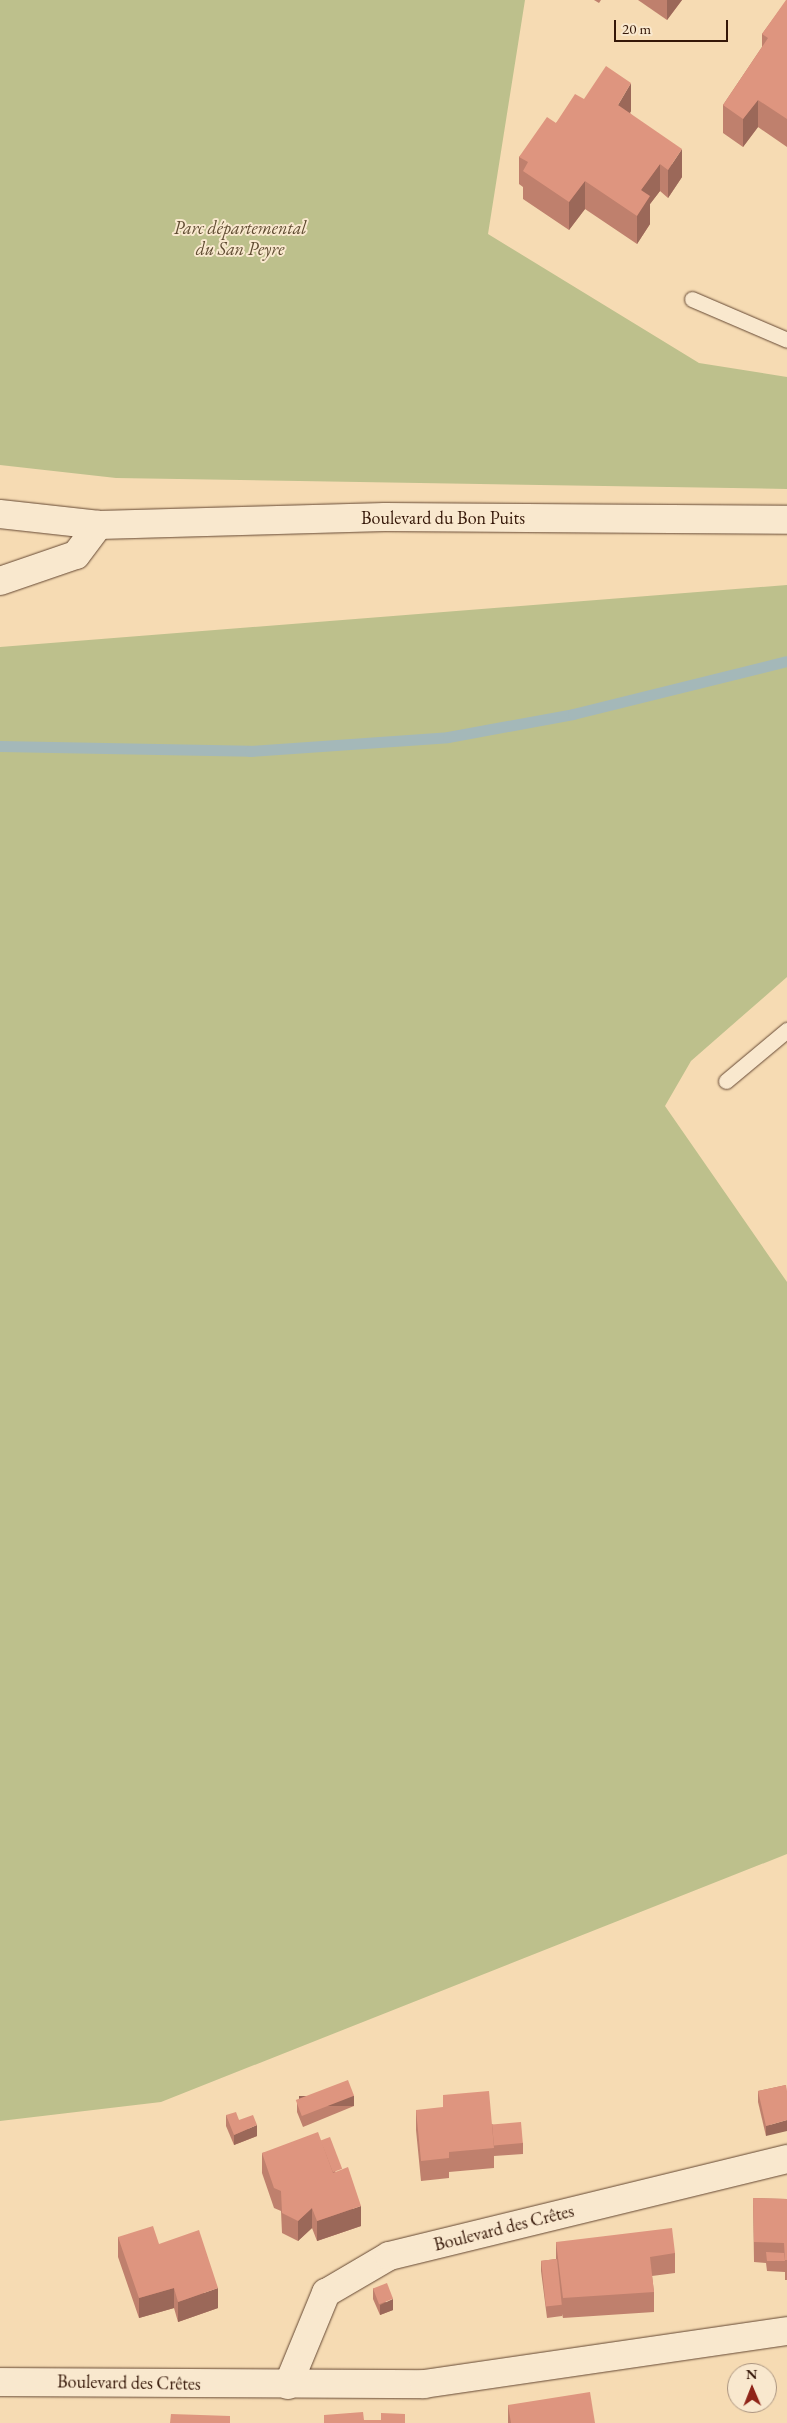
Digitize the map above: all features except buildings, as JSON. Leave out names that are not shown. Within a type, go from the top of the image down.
[{"type":"street","name":"Boulevard du Bon Puits","points":[[0,514],[99,525],[385,516],[787,520]]},
{"type":"street","points":[[0,581],[76,555],[99,525]]},
{"type":"street","name":"Boulevard des Crêtes","points":[[288,2385],[326,2293],[389,2256],[787,2158]]},
{"type":"street","name":"Boulevard des Crêtes","points":[[0,2382],[288,2385],[424,2384],[787,2331]]},
{"type":"lane","points":[[692,299],[787,340]]},
{"type":"lane","points":[[726,1081],[787,1030]]},
{"type":"green space","name":"Parc départemental du San Peyre","points":[[0,0],[525,0],[488,234],[699,363],[787,377],[787,489],[116,478],[0,465]]},
{"type":"green space","points":[[787,585],[787,977],[691,1061],[665,1106],[787,1282],[787,1854],[161,2102],[0,2121],[0,647]]},
{"type":"waterway","points":[[0,746],[250,751],[448,737],[573,714],[787,661]]}]
